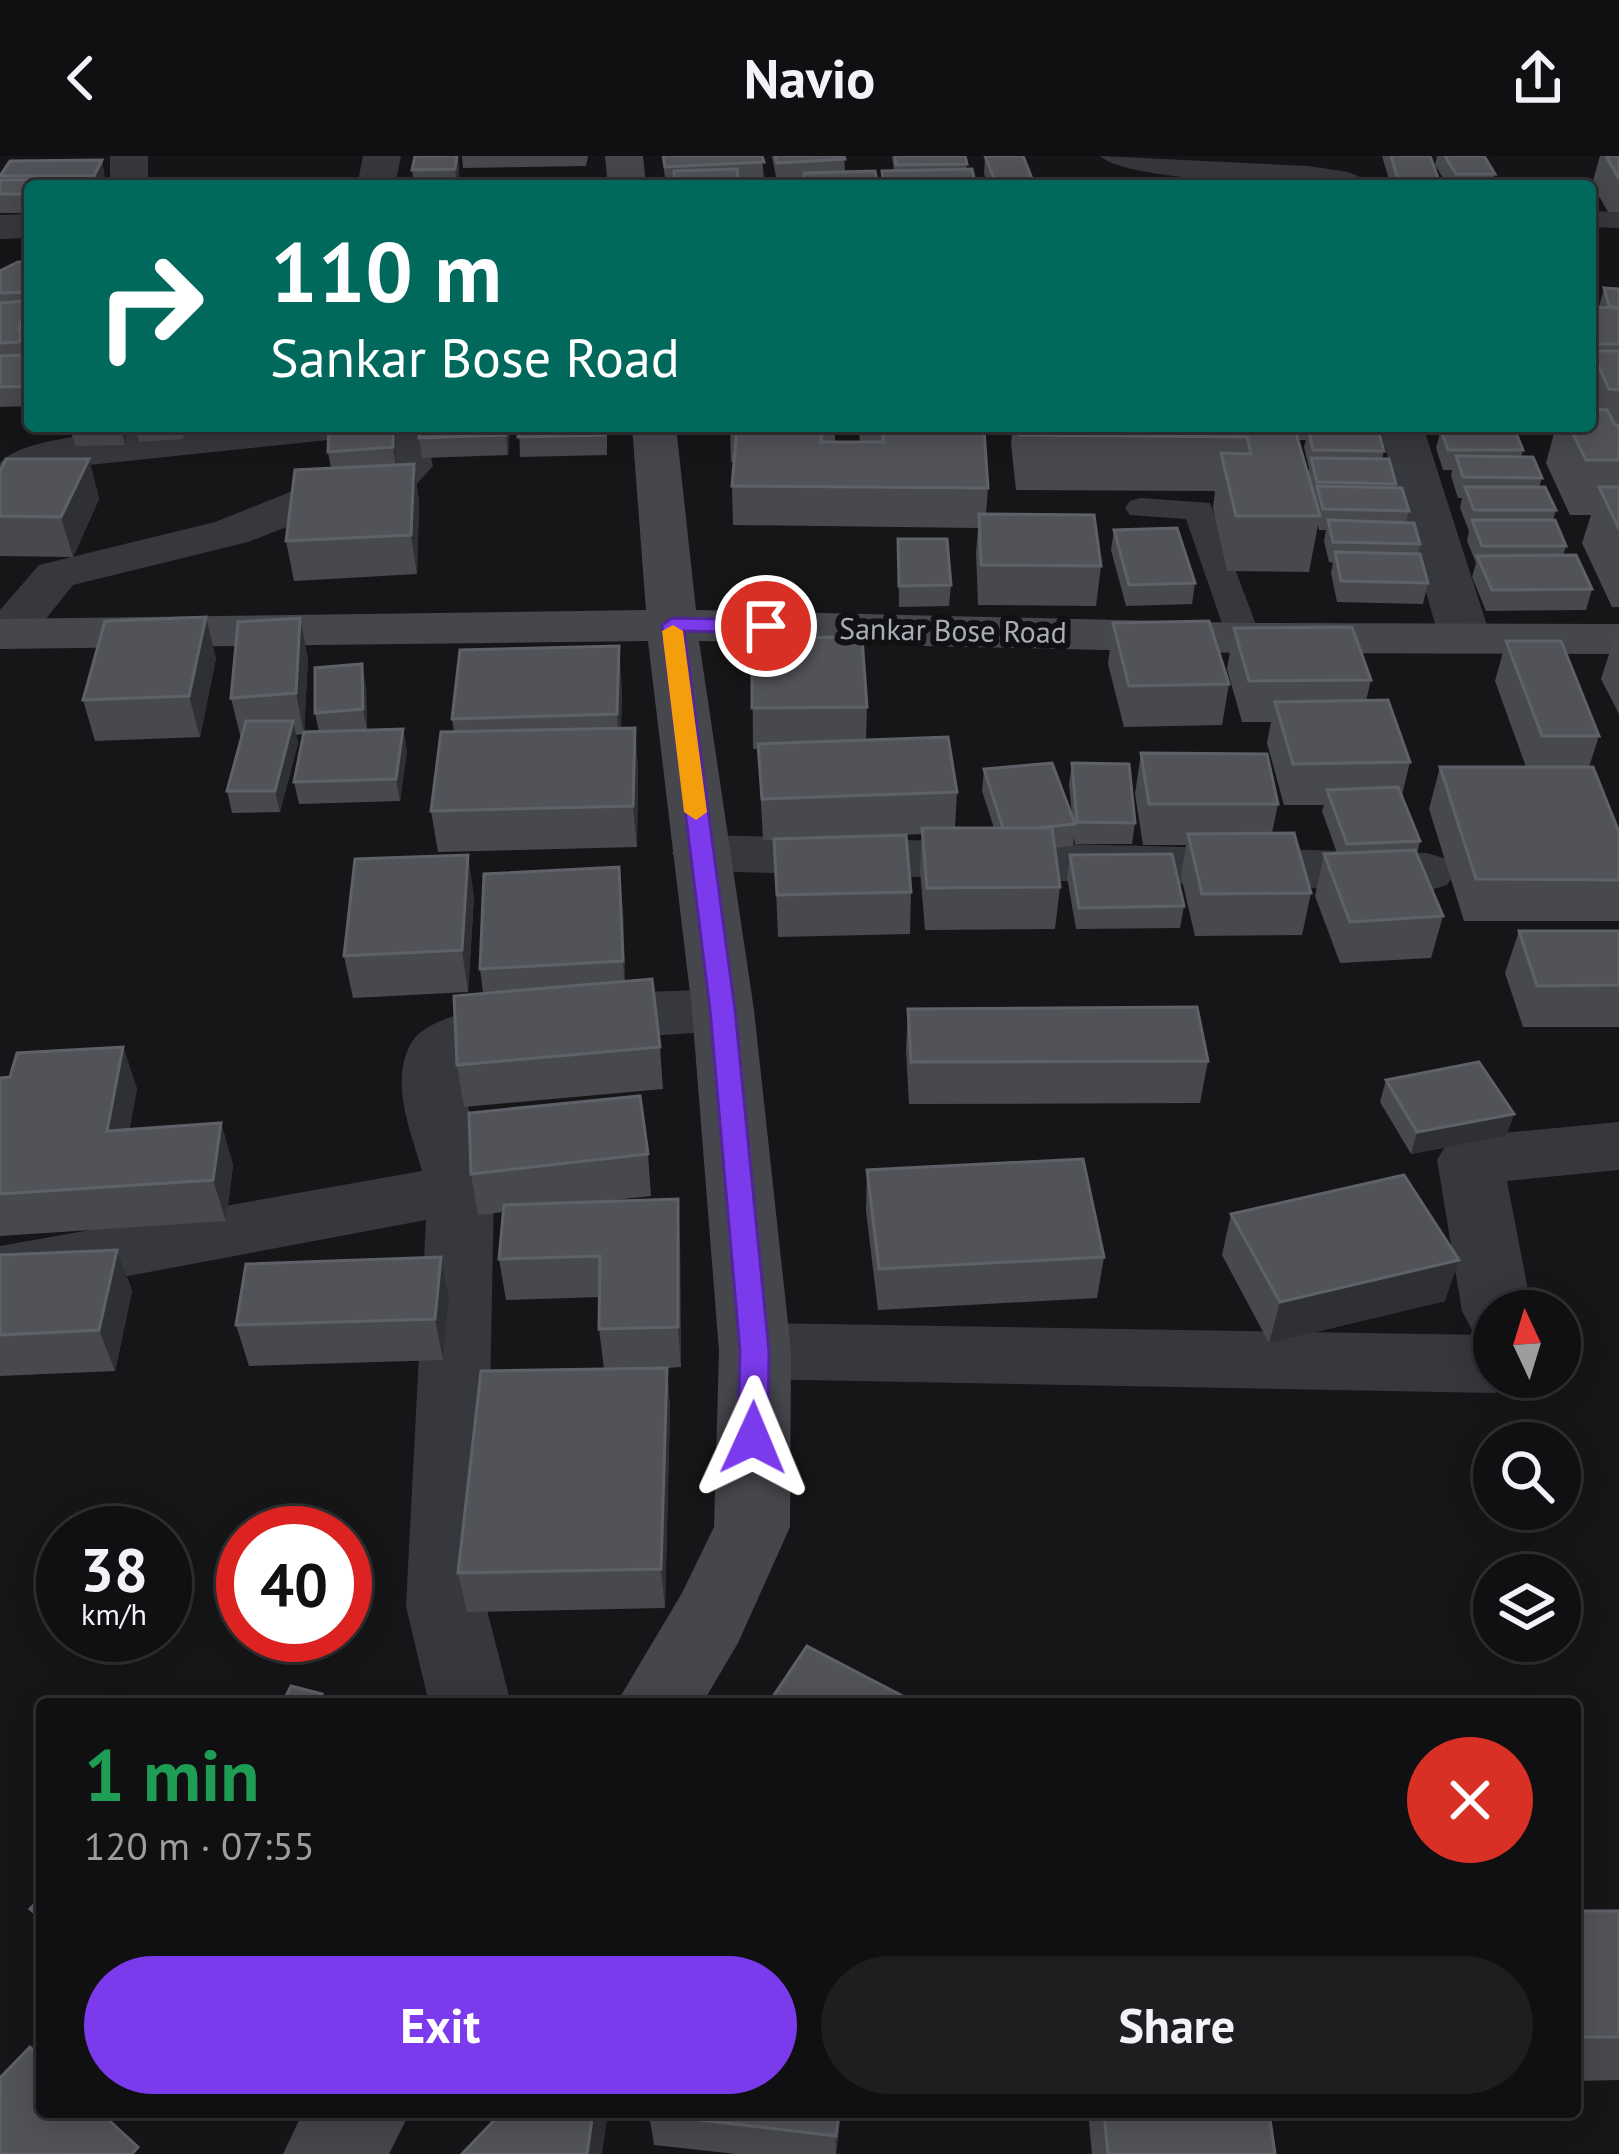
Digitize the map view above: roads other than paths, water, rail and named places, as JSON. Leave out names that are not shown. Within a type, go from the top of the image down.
[{"type":"street","points":[[624,156],[638,156]]},
{"type":"street","points":[[3,634],[56,575],[191,489],[323,432]]},
{"type":"street","points":[[0,491],[26,463],[73,440],[191,489],[231,532],[312,500],[386,489],[410,466],[402,432]]},
{"type":"street","points":[[655,432],[672,625],[723,1010],[754,1351],[752,1527],[710,1618],[661,1698]]},
{"type":"street","points":[[1403,432],[1466,638]]},
{"type":"street","points":[[0,564],[56,575]]},
{"type":"street","name":"Sankar Bose Road","points":[[3,634],[672,625],[1244,638],[1619,639]]},
{"type":"street","points":[[701,853],[1427,872]]},
{"type":"street","points":[[469,1698],[446,1606],[461,1189],[433,1097],[438,1050],[459,1033],[723,1010]]},
{"type":"street","points":[[1493,1290],[1470,1160],[1619,1146]]},
{"type":"street","points":[[0,1273],[461,1189]]},
{"type":"street","points":[[754,1351],[1473,1364]]},
{"type":"street","points":[[330,2154],[358,2118]]},
{"type":"lane","points":[[1114,156],[1231,176],[1299,164],[1335,169],[1357,180]]},
{"type":"lane","points":[[1141,508],[1199,510],[1244,638]]}]
